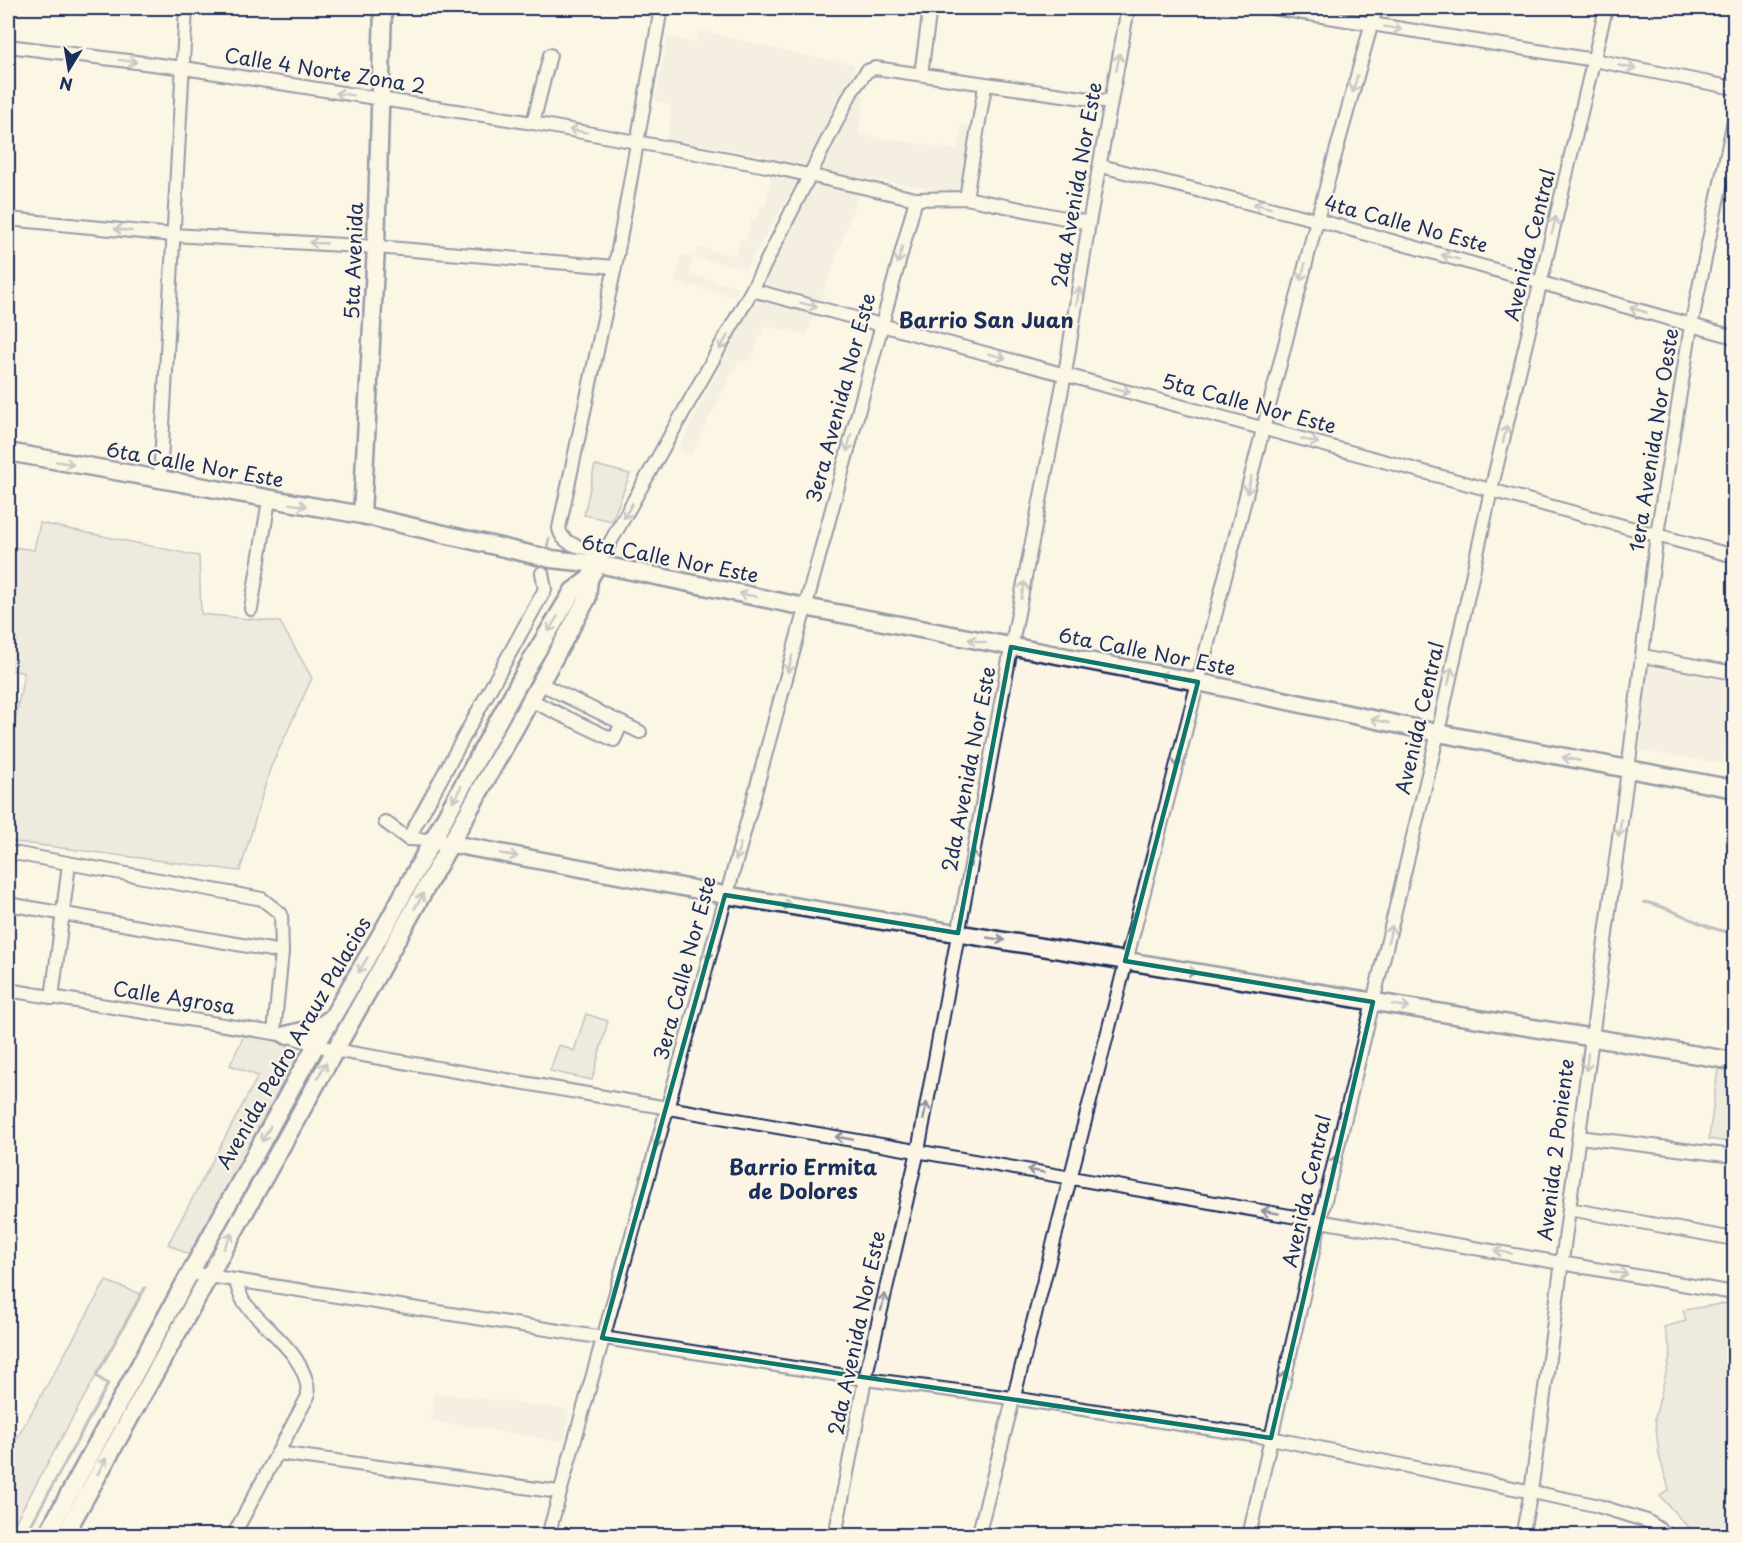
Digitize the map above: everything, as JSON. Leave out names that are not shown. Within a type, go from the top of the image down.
[{"type":"street","points":[[160,480],[186,8]]},
{"type":"street","name":"5ta Avenida","points":[[362,515],[376,247],[383,8]]},
{"type":"street","points":[[661,8],[615,267],[559,528],[562,538],[601,558],[752,290],[852,92],[867,71],[874,68],[985,86],[1111,102]]},
{"type":"street","points":[[921,74],[930,8]]},
{"type":"street","name":"2da Avenida Nor Este","points":[[835,1536],[865,1379],[918,1151],[1011,648],[1065,374],[1089,222],[1128,8]]},
{"type":"street","points":[[1273,8],[1594,60],[1734,88]]},
{"type":"street","points":[[978,1536],[1317,220],[1376,8]]},
{"type":"street","name":"Avenida Central","points":[[1249,1536],[1320,1221],[1438,733],[1491,490],[1606,8]]},
{"type":"street","name":"Calle 4 Norte Zona 2","points":[[8,46],[184,68],[533,123],[811,176],[916,199],[966,198],[1089,222]]},
{"type":"street","points":[[533,123],[550,55]]},
{"type":"street","points":[[966,198],[985,86]]},
{"type":"street","name":"1era Avenida Nor Oeste","points":[[1628,770],[1657,534],[1691,326],[1734,120]]},
{"type":"street","name":"4ta Calle No Este","points":[[1101,166],[1317,220],[1734,337]]},
{"type":"street","name":"3era Avenida Nor Este","points":[[805,607],[916,199]]},
{"type":"street","points":[[8,219],[173,235],[376,247],[615,267]]},
{"type":"street","name":"5ta Calle Nor Este","points":[[752,290],[1734,556]]},
{"type":"street","name":"6ta Calle Nor Este","points":[[8,452],[362,515],[551,559],[601,558],[805,607],[1198,682],[1438,733],[1734,789]]},
{"type":"street","points":[[251,609],[269,500]]},
{"type":"street","name":"Avenida Pedro Arauz Palacios","points":[[46,1536],[81,1488],[140,1381],[190,1273],[316,1043],[385,927],[532,659],[573,591],[589,579],[601,558]]},
{"type":"street","name":"6ta Calle Nor Este","points":[[551,559],[589,579]]},
{"type":"street","points":[[408,839],[545,589],[542,573]]},
{"type":"street","name":"Avenida Pedro Arauz Palacios","points":[[140,1381],[209,1276],[451,844],[587,599],[589,579]]},
{"type":"street","name":"3era Calle Nor Este","points":[[602,1338],[805,607]]},
{"type":"street","points":[[1642,656],[1734,673]]},
{"type":"street","points":[[532,659],[543,676],[640,732]]},
{"type":"street","points":[[530,700],[614,740],[622,723]]},
{"type":"street","points":[[488,737],[504,747]]},
{"type":"street","name":"Avenida 2 Poniente","points":[[1522,1536],[1531,1492],[1579,1137],[1590,1038],[1628,770]]},
{"type":"street","points":[[385,822],[408,839],[432,840],[725,895],[1734,1061]]},
{"type":"street","points":[[8,852],[262,899],[281,914],[280,1034],[299,1051],[301,1058],[297,1078]]},
{"type":"street","points":[[52,998],[69,864]]},
{"type":"street","points":[[8,904],[282,952]]},
{"type":"street","points":[[385,927],[399,936]]},
{"type":"street","name":"Calle Agrosa","points":[[8,990],[280,1034],[334,1050],[1734,1293]]},
{"type":"street","points":[[280,1034],[319,1027],[331,1018]]},
{"type":"street","points":[[1579,1137],[1734,1156]]},
{"type":"street","points":[[1569,1209],[1734,1239]]},
{"type":"street","points":[[190,1273],[439,1310],[865,1379],[1012,1398],[1271,1437],[1595,1505],[1647,1521],[1670,1536]]},
{"type":"street","points":[[235,1280],[243,1300],[299,1364],[308,1380],[308,1396],[237,1535]]},
{"type":"street","points":[[548,1536],[602,1338]]},
{"type":"street","points":[[278,1453],[559,1492]]},
{"type":"street","name":"Avenida Pedro Arauz Palacios","points":[[64,1536],[81,1488]]},
{"type":"highlighted area","points":[[1011,647],[1198,682],[1125,961],[1373,1002],[1271,1438],[602,1338],[725,895],[958,933]]},
{"type":"shaded area","points":[[699,30],[802,55],[854,64],[849,91],[812,164],[807,164],[746,269],[695,257],[698,247],[736,256],[740,240],[747,240],[751,219],[757,220],[760,206],[765,207],[775,157],[667,139],[672,106],[655,101],[668,37],[696,43]]},
{"type":"shaded area","points":[[866,76],[859,134],[957,150],[962,125],[972,127],[963,185],[949,192],[815,170]]},
{"type":"shaded area","points":[[817,183],[861,187],[821,300],[768,289],[764,280],[813,186]]},
{"type":"shaded area","points":[[682,254],[691,256],[693,260],[689,274],[738,287],[735,297],[675,282]]},
{"type":"shaded area","points":[[760,299],[814,312],[807,335],[764,326],[752,360],[738,361],[691,454],[678,449],[753,301]]},
{"type":"shaded area","points":[[592,356],[605,358],[567,531],[557,528]]},
{"type":"shaded area","points":[[595,465],[630,474],[612,521],[584,515]]},
{"type":"shaded area","points":[[40,523],[199,556],[201,614],[280,622],[312,678],[270,769],[240,871],[8,841],[8,761],[24,673],[8,669],[8,546],[34,550]]},
{"type":"shaded area","points":[[1649,661],[1734,677],[1723,764],[1636,750]]},
{"type":"shaded area","points":[[586,1014],[608,1021],[592,1080],[550,1071],[559,1045],[574,1051]]},
{"type":"shaded area","points":[[245,1033],[282,1043],[293,1054],[294,1073],[189,1255],[168,1244],[258,1076],[230,1065]]},
{"type":"shaded area","points":[[1718,1069],[1734,1072],[1734,1143],[1709,1139]]},
{"type":"shaded area","points":[[106,1281],[141,1294],[8,1535],[8,1454]]},
{"type":"shaded area","points":[[1734,1302],[1734,1535],[1707,1534],[1691,1529],[1660,1496],[1669,1489],[1659,1455],[1655,1418],[1671,1353],[1664,1327],[1686,1321],[1683,1310]]},
{"type":"shaded area","points":[[434,1393],[569,1409],[564,1442],[432,1421]]},
{"type":"waterway","points":[[546,552],[549,539]]},
{"type":"waterway","points":[[1644,902],[1722,931],[1734,933]]},
{"type":"waterway","points":[[25,1536],[108,1384],[96,1376],[145,1288]]},
{"type":"district","name":"Barrio San Juan","points":[[986,321]]},
{"type":"district","name":"Barrio Ermita de Dolores","points":[[803,1180]]}]
